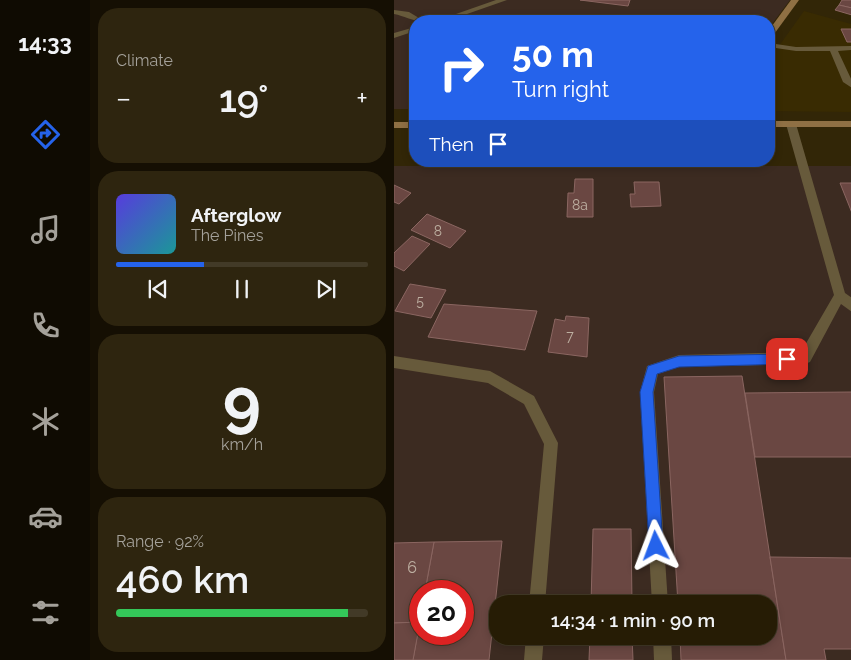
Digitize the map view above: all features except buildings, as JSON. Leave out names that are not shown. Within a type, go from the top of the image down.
[{"type":"main road","points":[[775,27],[795,0]]},
{"type":"main road","points":[[775,124],[851,124]]},
{"type":"main road","points":[[394,125],[409,125]]},
{"type":"street","points":[[458,15],[503,0]]},
{"type":"street","points":[[394,12],[409,16]]},
{"type":"street","points":[[394,36],[409,31]]},
{"type":"street","points":[[775,46],[796,49],[851,48]]},
{"type":"street","points":[[832,48],[846,82],[851,86]]},
{"type":"street","points":[[791,124],[840,295],[851,307]]},
{"type":"street","points":[[659,595],[647,392],[652,370],[679,361],[805,358],[840,295]]},
{"type":"street","points":[[394,362],[490,377],[529,400],[552,443],[539,595]]},
{"type":"street","points":[[533,660],[534,645]]},
{"type":"street","points":[[662,645],[663,660]]},
{"type":"shaded area","points":[[394,0],[790,0],[775,20],[775,15],[409,15],[409,109],[394,109]]},
{"type":"shaded area","points":[[804,11],[851,24],[851,112],[775,111],[775,52]]},
{"type":"shaded area","points":[[394,166],[851,166],[851,660],[394,660]]},
{"type":"route","points":[[656,546],[647,392],[652,370],[679,361],[787,359]]}]
